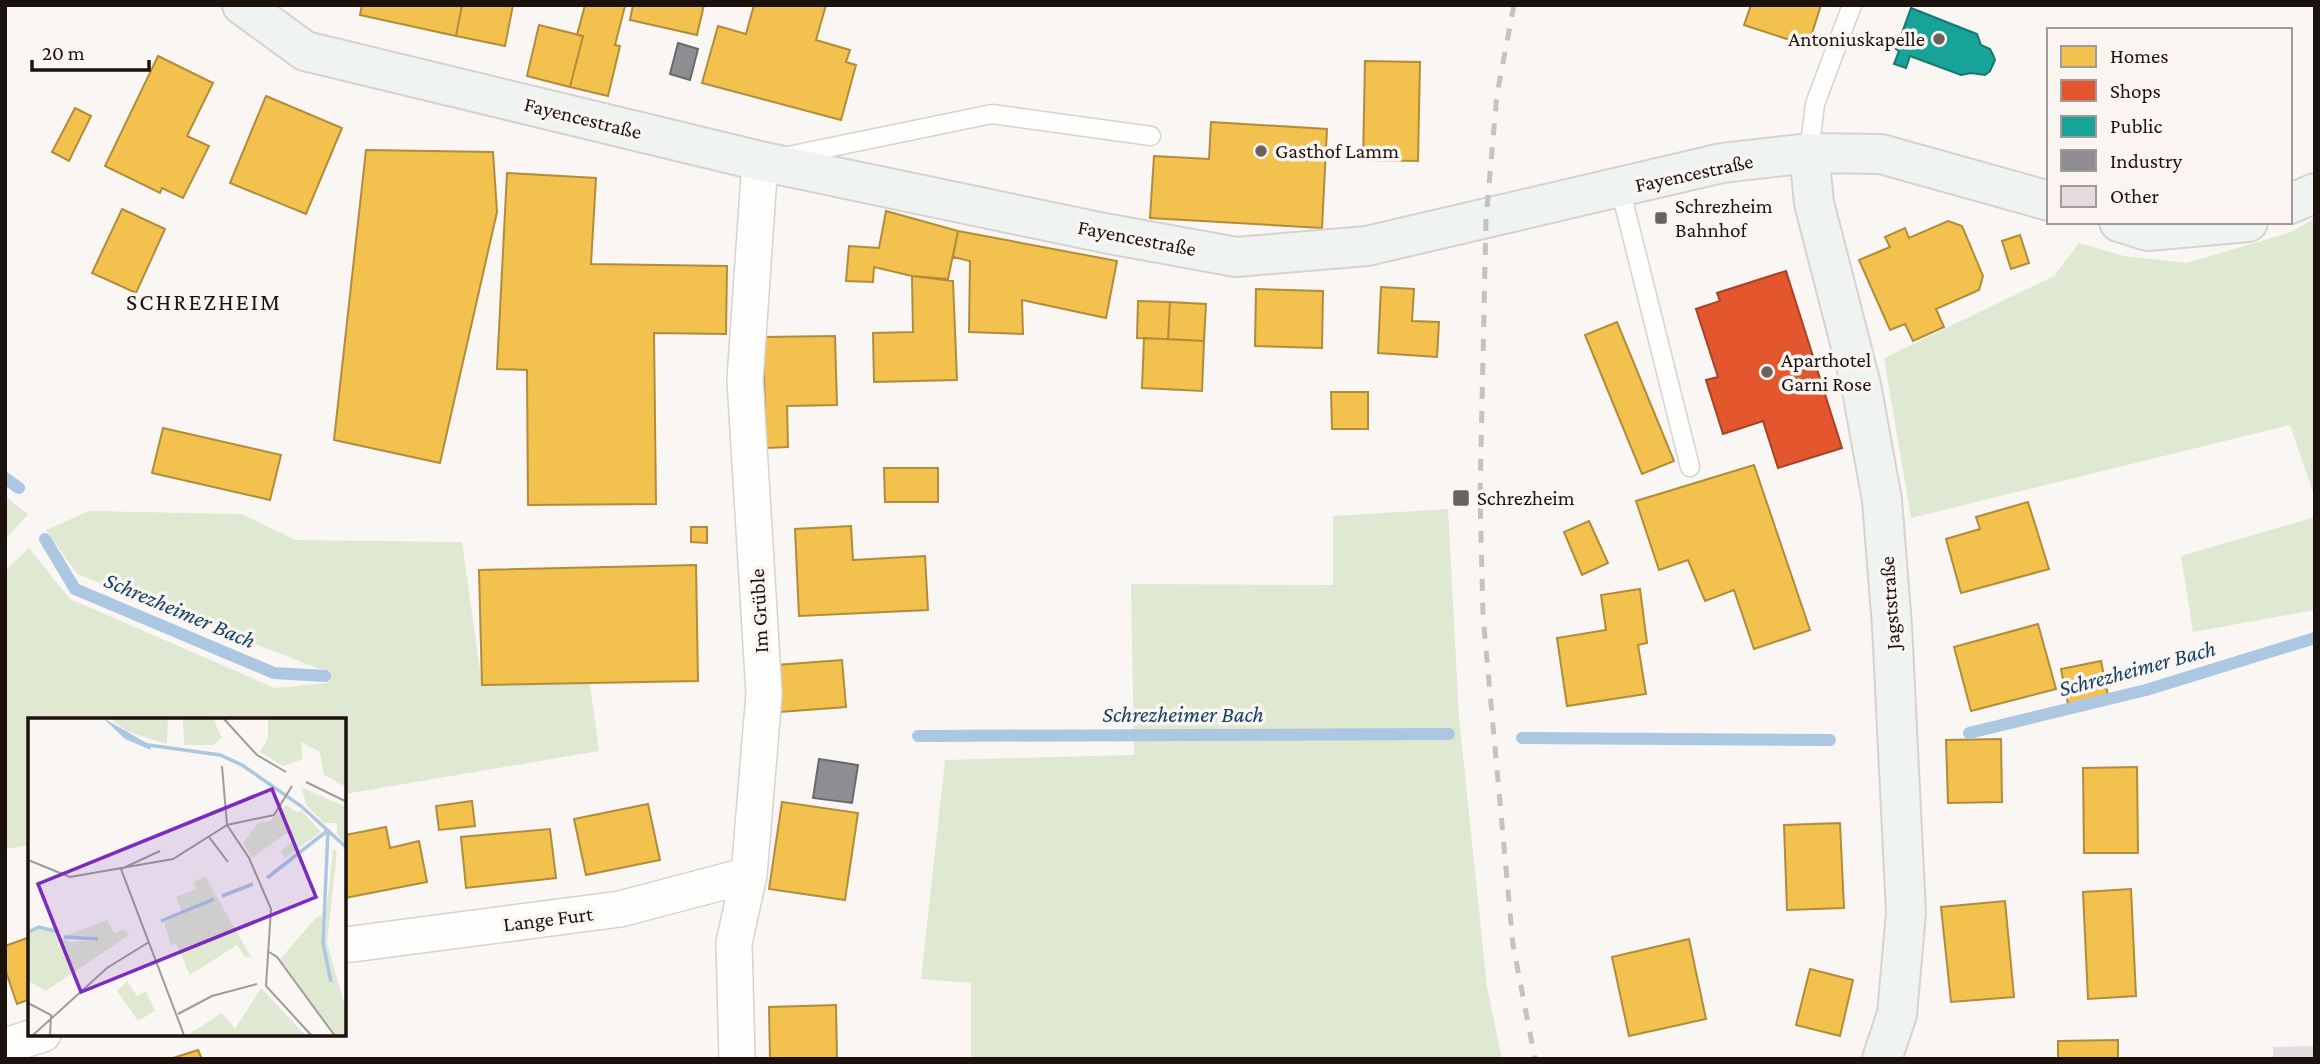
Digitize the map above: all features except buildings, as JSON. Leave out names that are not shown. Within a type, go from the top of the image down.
[{"type":"street","name":"Fayencestraße","points":[[242,5],[305,51],[761,161],[1104,233],[1236,257],[1367,246],[1723,163],[1808,153],[1881,154],[2047,200]]},
{"type":"street","name":"Jagststraße","points":[[1808,153],[1814,203],[1861,385],[1882,500],[1892,626],[1906,913],[1896,1014],[1882,1059]]},
{"type":"street","name":"Im Grüble","points":[[737,1059],[734,943],[749,875],[764,694],[745,380],[761,161]]},
{"type":"street","points":[[2292,203],[2315,193]]},
{"type":"street","points":[[2125,224],[2148,231],[2226,224]]},
{"type":"street","name":"Lange Furt","points":[[346,945],[620,909],[749,875]]},
{"type":"street","points":[[5,1046],[37,1036]]},
{"type":"lane","points":[[1808,153],[1815,104],[1852,5]]},
{"type":"lane","points":[[761,161],[992,114],[1151,136]]},
{"type":"lane","points":[[1620,188],[1690,467]]},
{"type":"green space","points":[[2315,218],[2315,498],[2290,425],[1911,518],[1884,358],[2054,276],[2079,243],[2124,256],[2187,263],[2291,232]]},
{"type":"green space","points":[[5,496],[28,514],[5,540]]},
{"type":"green space","points":[[1448,509],[1459,717],[1487,987],[1502,1059],[971,1059],[971,983],[921,979],[945,760],[1134,755],[1131,584],[1333,585],[1333,516]]},
{"type":"green space","points":[[89,511],[241,514],[296,540],[462,542],[482,685],[590,684],[599,751],[346,794],[346,718],[28,718],[28,845],[5,849],[5,571],[29,548],[70,599],[275,688],[327,683],[327,672],[77,574],[46,530]]},
{"type":"green space","points":[[2315,517],[2315,610],[2193,632],[2181,556]]},
{"type":"waterway","name":"Schrezheimer Bach","points":[[5,478],[19,488]]},
{"type":"waterway","name":"Schrezheimer Bach","points":[[45,539],[75,589],[274,673],[325,676]]},
{"type":"waterway","name":"Schrezheimer Bach","points":[[1969,733],[2146,690],[2315,638]]},
{"type":"waterway","name":"Schrezheimer Bach","points":[[918,736],[1449,734]]},
{"type":"waterway","name":"Schrezheimer Bach","points":[[1522,738],[1830,740]]},
{"type":"railway","points":[[1514,5],[1497,94],[1486,219],[1480,496],[1483,616],[1513,945],[1535,1059]]},
{"type":"place","name":"Antoniuskapelle","points":[[1939,39]]},
{"type":"place","name":"Gasthof Lamm","points":[[1261,151]]},
{"type":"place","name":"Schrezheim Bahnhof","points":[[1661,218]]},
{"type":"place","name":"Aparthotel Garni Rose","points":[[1767,372]]},
{"type":"place","name":"Schrezheim","points":[[1461,498]]},
{"type":"district","name":"SCHREZHEIM","points":[[204,302]]}]
